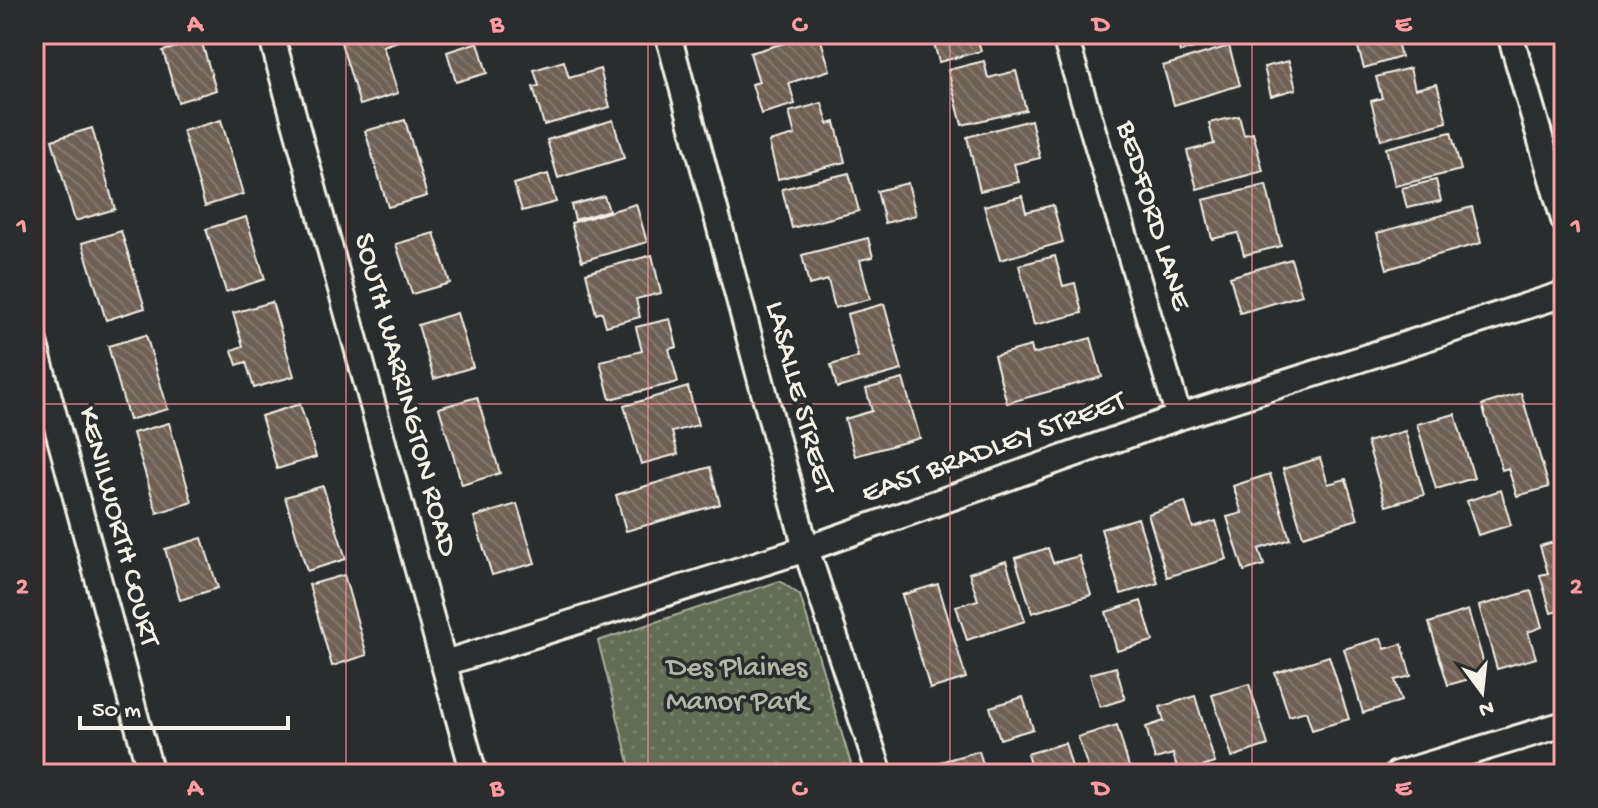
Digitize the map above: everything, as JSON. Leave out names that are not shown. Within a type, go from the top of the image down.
[{"type":"street","name":"SOUTH WARRINGTON ROAD","points":[[271,34],[474,774]]},
{"type":"street","name":"LASALLE STREET","points":[[668,34],[806,549],[880,774]]},
{"type":"street","name":"BEDFORD LANE","points":[[1064,34],[1179,417]]},
{"type":"street","points":[[1510,34],[1564,220]]},
{"type":"street","name":"EAST BRADLEY STREET","points":[[445,663],[806,549],[1179,417],[1564,294]]},
{"type":"street","name":"KENILWORTH COURT","points":[[34,342],[151,774]]},
{"type":"street","points":[[1397,774],[1564,724]]},
{"type":"green space","name":"Des Plaines Manor Park","points":[[780,581],[800,595],[854,774],[632,774],[598,641]]},
{"type":"building","points":[[396,34],[398,41],[383,46],[398,93],[360,105],[339,36]]},
{"type":"building","points":[[517,34],[552,34],[519,42]]},
{"type":"building","points":[[819,34],[830,70],[789,83],[795,104],[761,114],[752,84],[759,82],[750,53]]},
{"type":"building","points":[[935,34],[976,34],[981,51],[939,62],[933,40],[936,39]]},
{"type":"building","points":[[1175,34],[1216,34],[1218,41],[1180,52]]},
{"type":"building","points":[[1354,34],[1421,34],[1397,42],[1401,57],[1364,68]]},
{"type":"building","points":[[201,40],[216,90],[178,102],[163,51]]},
{"type":"building","points":[[478,42],[487,73],[456,82],[447,52]]},
{"type":"building","points":[[1229,46],[1240,85],[1174,105],[1163,66]]},
{"type":"building","points":[[564,61],[569,78],[600,69],[610,107],[544,125],[533,87],[539,86],[534,70]]},
{"type":"building","points":[[984,61],[988,78],[1016,71],[1026,110],[962,125],[948,70]]},
{"type":"building","points":[[1289,61],[1296,89],[1271,96],[1264,67]]},
{"type":"building","points":[[1410,68],[1415,89],[1437,84],[1447,122],[1381,140],[1371,101],[1382,98],[1376,77]]},
{"type":"building","points":[[822,103],[828,124],[835,122],[845,162],[778,179],[769,142],[795,135],[789,112]]},
{"type":"building","points":[[1239,116],[1244,135],[1253,133],[1263,171],[1197,189],[1187,151],[1214,144],[1209,123]]},
{"type":"building","points":[[221,120],[243,194],[205,206],[183,131]]},
{"type":"building","points":[[405,120],[427,196],[388,207],[365,131]]},
{"type":"building","points":[[613,120],[624,158],[558,178],[547,140]]},
{"type":"building","points":[[1031,120],[1040,158],[1014,164],[1019,182],[980,191],[967,137]]},
{"type":"building","points":[[92,128],[115,209],[75,221],[52,140]]},
{"type":"building","points":[[1451,132],[1461,170],[1395,186],[1386,148]]},
{"type":"building","points":[[849,173],[859,211],[792,228],[782,189]]},
{"type":"building","points":[[548,174],[556,202],[522,211],[514,184]]},
{"type":"building","points":[[1436,180],[1441,201],[1407,208],[1402,188]]},
{"type":"building","points":[[908,183],[916,215],[885,223],[877,191]]},
{"type":"building","points":[[1266,185],[1281,246],[1244,255],[1238,233],[1212,239],[1203,200]]},
{"type":"building","points":[[604,196],[609,210],[575,220],[571,205]]},
{"type":"building","points":[[1022,196],[1026,212],[1053,205],[1063,242],[1000,260],[984,206]]},
{"type":"building","points":[[636,204],[647,242],[582,261],[571,223]]},
{"type":"building","points":[[1472,207],[1481,243],[1387,269],[1377,233]]},
{"type":"building","points":[[246,217],[265,279],[226,292],[206,229]]},
{"type":"building","points":[[121,231],[145,308],[106,320],[82,243]]},
{"type":"building","points":[[434,233],[450,283],[412,294],[396,244]]},
{"type":"building","points":[[868,238],[873,257],[860,260],[870,299],[835,308],[828,280],[809,285],[802,255]]},
{"type":"building","points":[[652,255],[661,293],[636,299],[640,317],[606,326],[602,312],[596,314],[586,273]]},
{"type":"building","points":[[1055,256],[1063,286],[1075,283],[1082,313],[1034,325],[1019,265]]},
{"type":"building","points":[[1291,259],[1302,295],[1240,313],[1230,277]]},
{"type":"building","points":[[272,302],[294,376],[254,388],[246,362],[237,365],[232,350],[243,346],[233,313]]},
{"type":"building","points":[[884,304],[902,370],[837,388],[831,365],[858,357],[847,314]]},
{"type":"building","points":[[457,313],[473,367],[434,379],[418,325]]},
{"type":"building","points":[[670,319],[677,347],[669,349],[678,382],[610,399],[600,361],[642,351],[636,327]]},
{"type":"building","points":[[146,335],[168,409],[129,420],[108,346]]},
{"type":"building","points":[[1091,338],[1102,377],[1007,403],[994,356],[1031,346],[1033,354]]},
{"type":"building","points":[[903,379],[920,438],[855,456],[845,419],[872,411],[866,389]]},
{"type":"building","points":[[688,387],[698,425],[672,432],[678,454],[641,464],[624,406]]},
{"type":"building","points":[[1521,393],[1549,487],[1517,496],[1508,468],[1502,470],[1482,405]]},
{"type":"building","points":[[477,397],[500,473],[462,485],[439,408]]},
{"type":"building","points":[[300,404],[316,457],[277,469],[261,416]]},
{"type":"building","points":[[1455,414],[1474,478],[1436,489],[1417,424]]},
{"type":"building","points":[[169,423],[192,502],[157,513],[133,433]]},
{"type":"building","points":[[1405,431],[1424,495],[1386,506],[1367,442]]},
{"type":"building","points":[[1320,458],[1328,484],[1346,479],[1358,519],[1303,536],[1283,469]]},
{"type":"building","points":[[710,467],[720,504],[626,531],[616,495]]},
{"type":"building","points":[[1270,474],[1290,539],[1259,549],[1264,565],[1244,571],[1227,517],[1242,513],[1233,486]]},
{"type":"building","points":[[323,486],[346,559],[307,571],[285,497]]},
{"type":"building","points":[[1501,490],[1511,525],[1478,535],[1467,501]]},
{"type":"building","points":[[1185,502],[1193,528],[1216,521],[1227,559],[1167,577],[1148,514]]},
{"type":"building","points":[[517,504],[535,563],[492,575],[474,517]]},
{"type":"building","points":[[1138,518],[1158,583],[1121,594],[1101,529]]},
{"type":"building","points":[[202,538],[218,588],[180,600],[165,549]]},
{"type":"building","points":[[1564,539],[1564,620],[1561,610],[1551,613],[1540,575],[1548,573],[1540,546]]},
{"type":"building","points":[[1048,548],[1053,563],[1079,556],[1091,595],[1032,613],[1015,558]]},
{"type":"building","points":[[1006,561],[1025,621],[967,640],[956,606],[978,600],[969,573]]},
{"type":"building","points":[[344,575],[367,655],[332,666],[309,585]]},
{"type":"building","points":[[938,584],[966,678],[930,689],[902,595]]},
{"type":"building","points":[[1531,591],[1542,627],[1528,632],[1536,658],[1497,669],[1479,606]]},
{"type":"building","points":[[1141,601],[1153,641],[1117,651],[1106,612]]},
{"type":"building","points":[[1468,610],[1487,674],[1448,685],[1429,623]]},
{"type":"building","points":[[1381,638],[1385,649],[1402,644],[1411,676],[1395,680],[1401,701],[1363,713],[1344,649]]},
{"type":"building","points":[[1329,656],[1349,719],[1312,730],[1306,711],[1289,716],[1275,673]]},
{"type":"building","points":[[1116,667],[1125,699],[1100,707],[1090,674]]},
{"type":"building","points":[[1249,684],[1268,745],[1232,757],[1212,695]]},
{"type":"building","points":[[1195,696],[1215,763],[1179,774],[1173,754],[1155,759],[1146,727],[1164,721],[1160,707]]},
{"type":"building","points":[[1023,697],[1033,729],[1000,739],[990,707]]},
{"type":"building","points":[[1117,725],[1131,774],[1090,774],[1078,737]]},
{"type":"building","points":[[1065,743],[1074,774],[1033,774],[1027,754]]},
{"type":"building","points":[[979,751],[986,774],[944,774],[940,762]]}]
